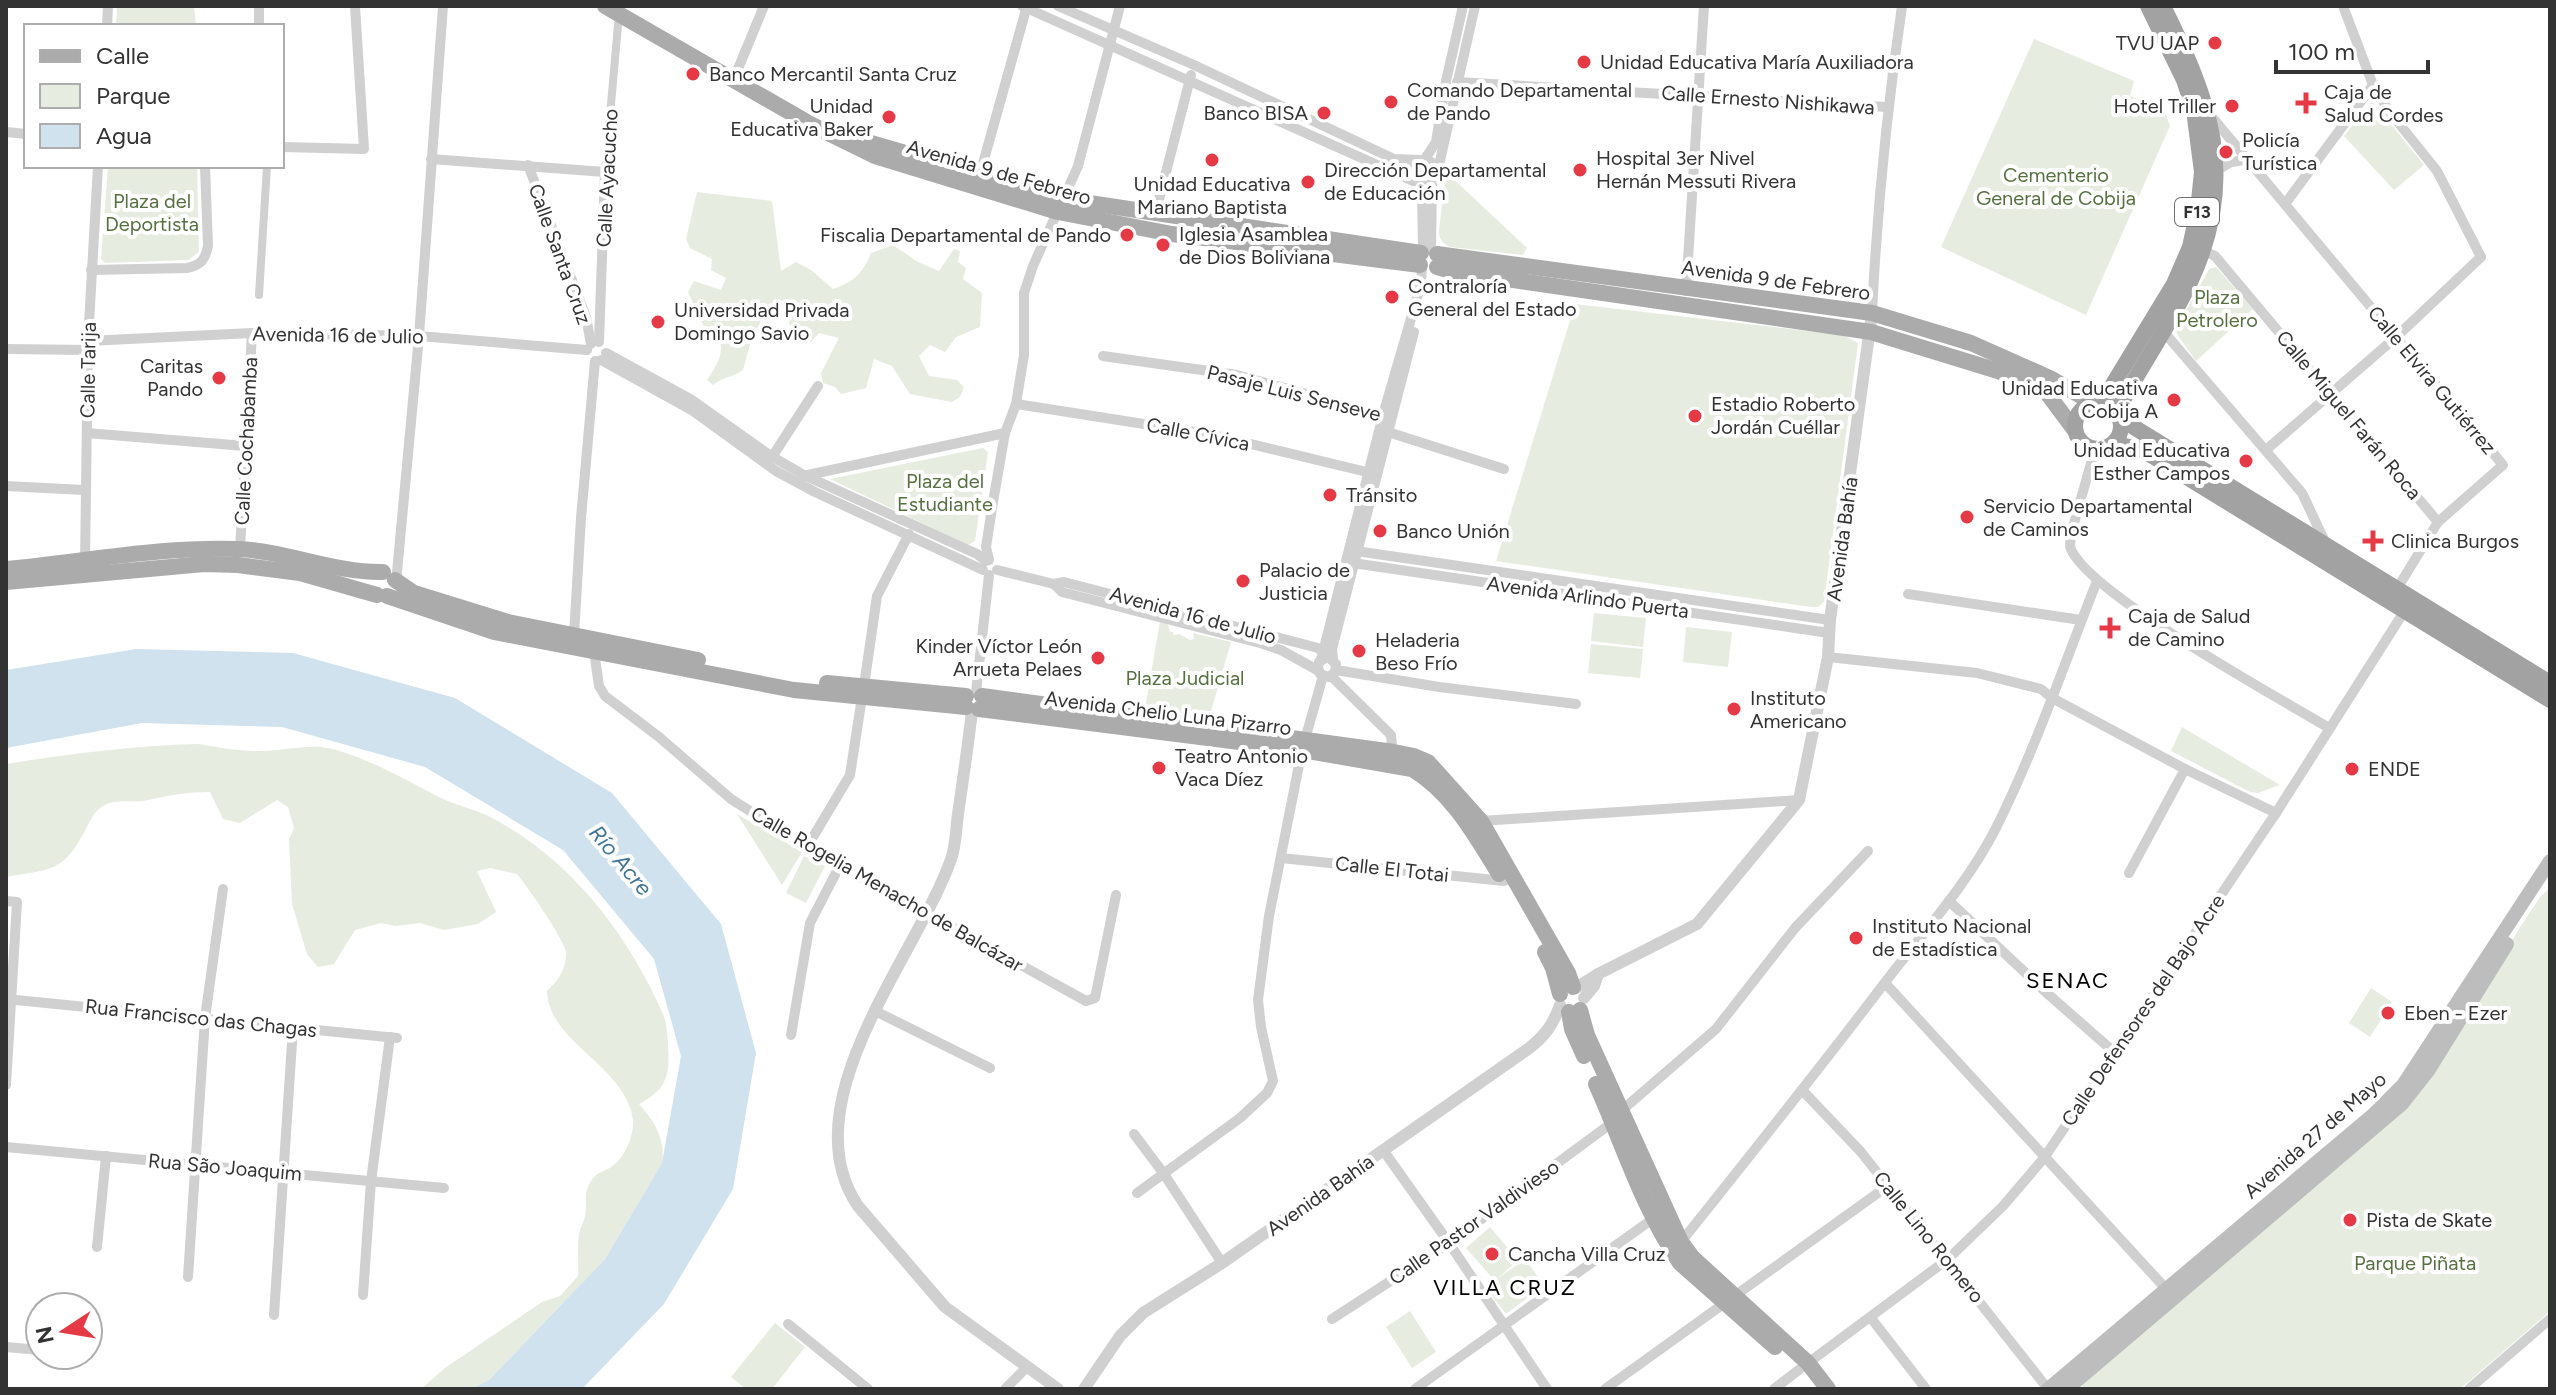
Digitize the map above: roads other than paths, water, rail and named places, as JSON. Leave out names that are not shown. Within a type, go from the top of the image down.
[{"type":"highway","name":"F13","points":[[2099,448],[2111,445],[2120,433],[2118,416],[2190,282],[2197,248],[2202,172],[2194,110],[2184,80],[2148,6]]},
{"type":"highway","name":"F13","points":[[2076,432],[2077,418],[2087,406],[2098,404],[2197,248],[2212,215],[2216,171],[2209,113],[2192,65],[2163,6]]},
{"type":"highway","points":[[2098,404],[2326,545],[2394,595]]},
{"type":"highway","points":[[2076,432],[2083,443],[2099,448],[2125,446],[2141,449],[2394,595],[2550,700]]},
{"type":"highway","points":[[2408,604],[2550,683]]},
{"type":"main road","name":"Avenida 9 de Febrero","points":[[616,8],[812,125],[875,156],[1144,229],[1686,287],[1872,313],[1971,343],[2052,379],[2098,404]]},
{"type":"main road","name":"Avenida 9 de Febrero","points":[[735,77],[879,146],[980,174],[1061,206],[1156,213],[1684,305],[1871,332],[1986,366],[2047,393],[2076,432]]},
{"type":"main road","name":"Avenida Chelio Luna Pizarro","points":[[6,582],[174,551],[240,549],[352,571],[508,622],[863,692]]},
{"type":"main road","name":"Avenida Chelio Luna Pizarro","points":[[6,569],[238,565],[386,582],[494,632],[794,690],[863,692],[974,702],[1393,758],[1414,756],[1428,762],[1481,821],[1568,973],[1572,999]]},
{"type":"main road","name":"Avenida Chelio Luna Pizarro","points":[[1393,758],[1426,777],[1454,806],[1504,881],[1572,999]]},
{"type":"main road","name":"Avenida 27 de Mayo","points":[[2067,1389],[2403,1085],[2550,861]]},
{"type":"main road","name":"Avenida 27 de Mayo","points":[[2048,1389],[2171,1294],[2402,1104],[2428,1071],[2550,880]]},
{"type":"main road","points":[[1572,999],[1654,1218],[1680,1263],[1731,1300]]},
{"type":"main road","points":[[1617,1117],[1681,1242],[1693,1258],[1731,1300],[1828,1389]]},
{"type":"main road","points":[[1804,1366],[1816,1389]]},
{"type":"street","points":[[284,147],[364,149],[355,6]]},
{"type":"street","points":[[386,582],[399,542],[419,336],[443,6]]},
{"type":"street","points":[[735,77],[764,6]]},
{"type":"street","points":[[1058,6],[1194,65],[1394,159],[1433,162],[1435,179]]},
{"type":"street","points":[[1058,1389],[945,1307],[846,1189],[837,1153],[844,1089],[875,1011],[951,860],[974,702],[989,567],[986,547],[1005,433],[1016,404],[1024,355],[1024,293],[1078,166],[1120,6]]},
{"type":"street","points":[[1428,259],[1422,193],[1411,168],[1423,160],[1436,142],[1463,6]]},
{"type":"street","points":[[1137,1193],[1240,1118],[1267,1093],[1273,1081],[1258,1000],[1269,916],[1303,745],[1332,649],[1350,562],[1428,259],[1435,179],[1475,6]]},
{"type":"street","points":[[1684,305],[1704,6]]},
{"type":"street","name":"Avenida Bahía","points":[[1084,1389],[1120,1336],[1143,1313],[1222,1263],[1543,1038],[1572,999],[1594,986],[1598,974],[1697,924],[1799,800],[1828,657],[1871,332],[1877,207],[1887,107],[1902,6]]},
{"type":"street","points":[[2267,449],[2396,337],[2481,257],[2437,171],[2389,111],[2373,85],[2343,6]]},
{"type":"street","points":[[980,174],[1025,7],[1415,183],[1424,186],[1435,179]]},
{"type":"street","name":"Calle Ayacucho","points":[[592,345],[616,8]]},
{"type":"street","points":[[1144,229],[1156,213],[1194,65]]},
{"type":"street","name":"Calle Ernesto Nishikawa","points":[[1457,82],[1887,107]]},
{"type":"street","points":[[2285,204],[2373,85]]},
{"type":"street","name":"Calle Elvira Gutiérrez","points":[[2209,113],[2503,465],[2438,522],[2394,595]]},
{"type":"street","points":[[431,159],[605,172]]},
{"type":"street","points":[[2216,171],[2231,162],[2246,160]]},
{"type":"street","name":"Calle Santa Cruz","points":[[528,165],[586,317],[592,345]]},
{"type":"street","name":"Calle Tarija","points":[[85,568],[88,345],[98,168]]},
{"type":"street","points":[[91,270],[187,268],[198,265],[205,258],[208,246],[205,168]]},
{"type":"street","points":[[259,295],[267,168]]},
{"type":"street","name":"Calle Miguel Farán Roca","points":[[2197,248],[2215,256],[2438,522]]},
{"type":"street","points":[[2163,331],[2267,449],[2309,505],[2326,545]]},
{"type":"street","name":"Avenida 16 de Julio","points":[[6,349],[252,333],[419,336],[592,345]]},
{"type":"street","name":"Calle Cochabamba","points":[[240,549],[252,333]]},
{"type":"street","points":[[574,635],[581,518],[604,345],[592,345],[590,358],[601,358]]},
{"type":"street","name":"Pasaje Luis Senseve","points":[[1103,356],[1237,375],[1387,416]]},
{"type":"street","name":"Avenida 16 de Julio","points":[[601,358],[692,400],[800,478],[909,534],[989,567],[1054,584],[1064,582],[1309,645],[1391,735],[1393,758]]},
{"type":"street","name":"Avenida 16 de Julio","points":[[601,358],[693,411],[776,471],[800,478],[977,554],[989,567]]},
{"type":"street","points":[[772,457],[818,386]]},
{"type":"street","name":"Calle Cívica","points":[[1016,404],[1214,435],[1373,473]]},
{"type":"street","points":[[1373,473],[1388,432],[1387,416]]},
{"type":"street","points":[[1388,432],[1504,469]]},
{"type":"street","points":[[87,433],[245,446]]},
{"type":"street","points":[[800,478],[1005,433]]},
{"type":"street","points":[[2099,448],[2070,546],[2097,581],[2133,609],[2329,728]]},
{"type":"street","points":[[6,486],[84,490]]},
{"type":"street","points":[[807,847],[850,775],[877,596],[909,534]]},
{"type":"street","points":[[386,582],[399,542]]},
{"type":"street","name":"Avenida Arlindo Puerta","points":[[1353,550],[1830,627]]},
{"type":"street","points":[[1309,645],[1324,640],[1350,562]]},
{"type":"street","name":"Avenida Arlindo Puerta","points":[[1350,562],[1830,627]]},
{"type":"street","points":[[1681,1242],[1803,1091],[1949,901],[1996,828],[2052,698],[2097,581]]},
{"type":"street","name":"Avenida 16 de Julio","points":[[1054,584],[1062,592],[1260,643],[1327,665]]},
{"type":"street","points":[[1908,594],[2081,620]]},
{"type":"street","name":"Calle Defensores del Bajo Acre","points":[[1774,1389],[1948,1259],[2003,1206],[2044,1158],[2276,813],[2408,604]]},
{"type":"street","points":[[1327,632],[1327,665]]},
{"type":"street","name":"Calle Rogelia Menacho de Balcázar","points":[[594,651],[599,686],[605,696],[659,737],[731,799],[807,847],[1086,1001],[1095,998],[1116,895]]},
{"type":"street","points":[[1828,657],[1977,673],[2041,689],[2052,698],[2185,769],[2276,813]]},
{"type":"street","points":[[1327,665],[1439,687],[1576,704]]},
{"type":"street","points":[[2129,873],[2185,769]]},
{"type":"street","points":[[1481,821],[1799,800]]},
{"type":"street","name":"Calle Pastor Valdivieso","points":[[1332,1319],[1449,1243],[1617,1117],[1716,1029],[1795,928],[1868,851]]},
{"type":"street","name":"Calle El Totai","points":[[1281,858],[1504,881]]},
{"type":"street","points":[[791,1035],[810,923],[840,865]]},
{"type":"street","points":[[188,1277],[205,1018],[223,889]]},
{"type":"street","points":[[1949,901],[2114,1052]]},
{"type":"street","points":[[6,1085],[11,902]]},
{"type":"street","points":[[1885,983],[2171,1294]]},
{"type":"street","name":"Rua Francisco das Chagas","points":[[8,999],[394,1038],[371,1181]]},
{"type":"street","points":[[875,1011],[990,1068]]},
{"type":"street","points":[[274,1315],[293,1028]]},
{"type":"street","name":"Calle Lino Romero","points":[[1803,1091],[1889,1185],[2048,1389]]},
{"type":"street","points":[[1134,1134],[1222,1263]]},
{"type":"street","name":"Rua São Joaquim","points":[[6,1147],[444,1188]]},
{"type":"street","points":[[1383,1150],[1547,1389]]},
{"type":"street","points":[[97,1247],[106,1156]]},
{"type":"street","points":[[363,1295],[371,1181]]},
{"type":"street","points":[[1605,1389],[1889,1185]]},
{"type":"street","points":[[1415,1389],[1654,1218]]},
{"type":"street","points":[[1871,1318],[1926,1389]]},
{"type":"street","points":[[2469,1389],[2550,1319]]},
{"type":"street","points":[[788,1324],[868,1389]]},
{"type":"street","points":[[1005,1389],[1027,1367]]},
{"type":"water","name":"Río Acre","points":[[136,649],[293,653],[455,698],[612,793],[721,924],[756,1053],[733,1189],[664,1304],[582,1389],[471,1389],[489,1380],[605,1259],[662,1163],[681,1056],[654,959],[563,850],[425,767],[282,727],[142,723],[6,748],[6,670]]},
{"type":"place","name":"TVU UAP","points":[[2215,43]]},
{"type":"place","name":"Unidad Educativa María Auxiliadora","points":[[1584,62]]},
{"type":"place","name":"Banco Mercantil Santa Cruz","points":[[693,74]]},
{"type":"place","name":"Comando Departamental de Pando","points":[[1391,102]]},
{"type":"place","name":"Caja de Salud Cordes","points":[[2306,103]]},
{"type":"place","name":"Hotel Triller","points":[[2232,106]]},
{"type":"place","name":"Banco BISA","points":[[1324,113]]},
{"type":"place","name":"Unidad Educativa Baker","points":[[889,117]]},
{"type":"place","name":"Policía Turística","points":[[2226,152]]},
{"type":"place","name":"Unidad Educativa Mariano Baptista","points":[[1212,160]]},
{"type":"place","name":"Hospital 3er Nivel Hernán Messuti Rivera","points":[[1580,170]]},
{"type":"place","name":"Dirección Departamental de Educación","points":[[1308,182]]},
{"type":"place","name":"Fiscalia Departamental de Pando","points":[[1127,235]]},
{"type":"place","name":"Iglesia Asamblea de Dios Boliviana","points":[[1163,245]]},
{"type":"place","name":"Contraloría General del Estado","points":[[1392,297]]},
{"type":"place","name":"Universidad Privada Domingo Savio","points":[[658,322]]},
{"type":"place","name":"Caritas Pando","points":[[219,378]]},
{"type":"place","name":"Unidad Educativa Cobija A","points":[[2174,400]]},
{"type":"place","name":"Estadio Roberto Jordán Cuéllar","points":[[1695,416]]},
{"type":"place","name":"Unidad Educativa Esther Campos","points":[[2246,461]]},
{"type":"place","name":"Tránsito","points":[[1330,495]]},
{"type":"place","name":"Servicio Departamental de Caminos","points":[[1967,517]]},
{"type":"place","name":"Banco Unión","points":[[1380,531]]},
{"type":"place","name":"Clinica Burgos","points":[[2373,541]]},
{"type":"place","name":"Palacio de Justicia","points":[[1243,581]]},
{"type":"place","name":"Caja de Salud de Camino","points":[[2110,628]]},
{"type":"place","name":"Heladeria Beso Frío","points":[[1359,651]]},
{"type":"place","name":"Kinder Víctor León Arrueta Pelaes","points":[[1098,658]]},
{"type":"place","name":"Instituto Americano","points":[[1734,709]]},
{"type":"place","name":"Teatro Antonio Vaca Díez","points":[[1159,768]]},
{"type":"place","name":"ENDE","points":[[2352,769]]},
{"type":"place","name":"Instituto Nacional de Estadística","points":[[1856,938]]},
{"type":"place","name":"Eben - Ezer","points":[[2388,1013]]},
{"type":"place","name":"Pista de Skate","points":[[2350,1220]]},
{"type":"place","name":"Cancha Villa Cruz","points":[[1492,1254]]},
{"type":"district","name":"SENAC","points":[[2068,980]]},
{"type":"district","name":"VILLA CRUZ","points":[[1505,1287]]},
{"type":"park label","name":"Cementerio General de Cobija","points":[[2056,186]]},
{"type":"park label","name":"Plaza del Deportista","points":[[152,212]]},
{"type":"park label","name":"Plaza Petrolero","points":[[2217,308]]},
{"type":"park label","name":"Plaza del Estudiante","points":[[945,492]]},
{"type":"park label","name":"Plaza Judicial","points":[[1185,678]]},
{"type":"park label","name":"Parque Piñata","points":[[2415,1263]]}]
